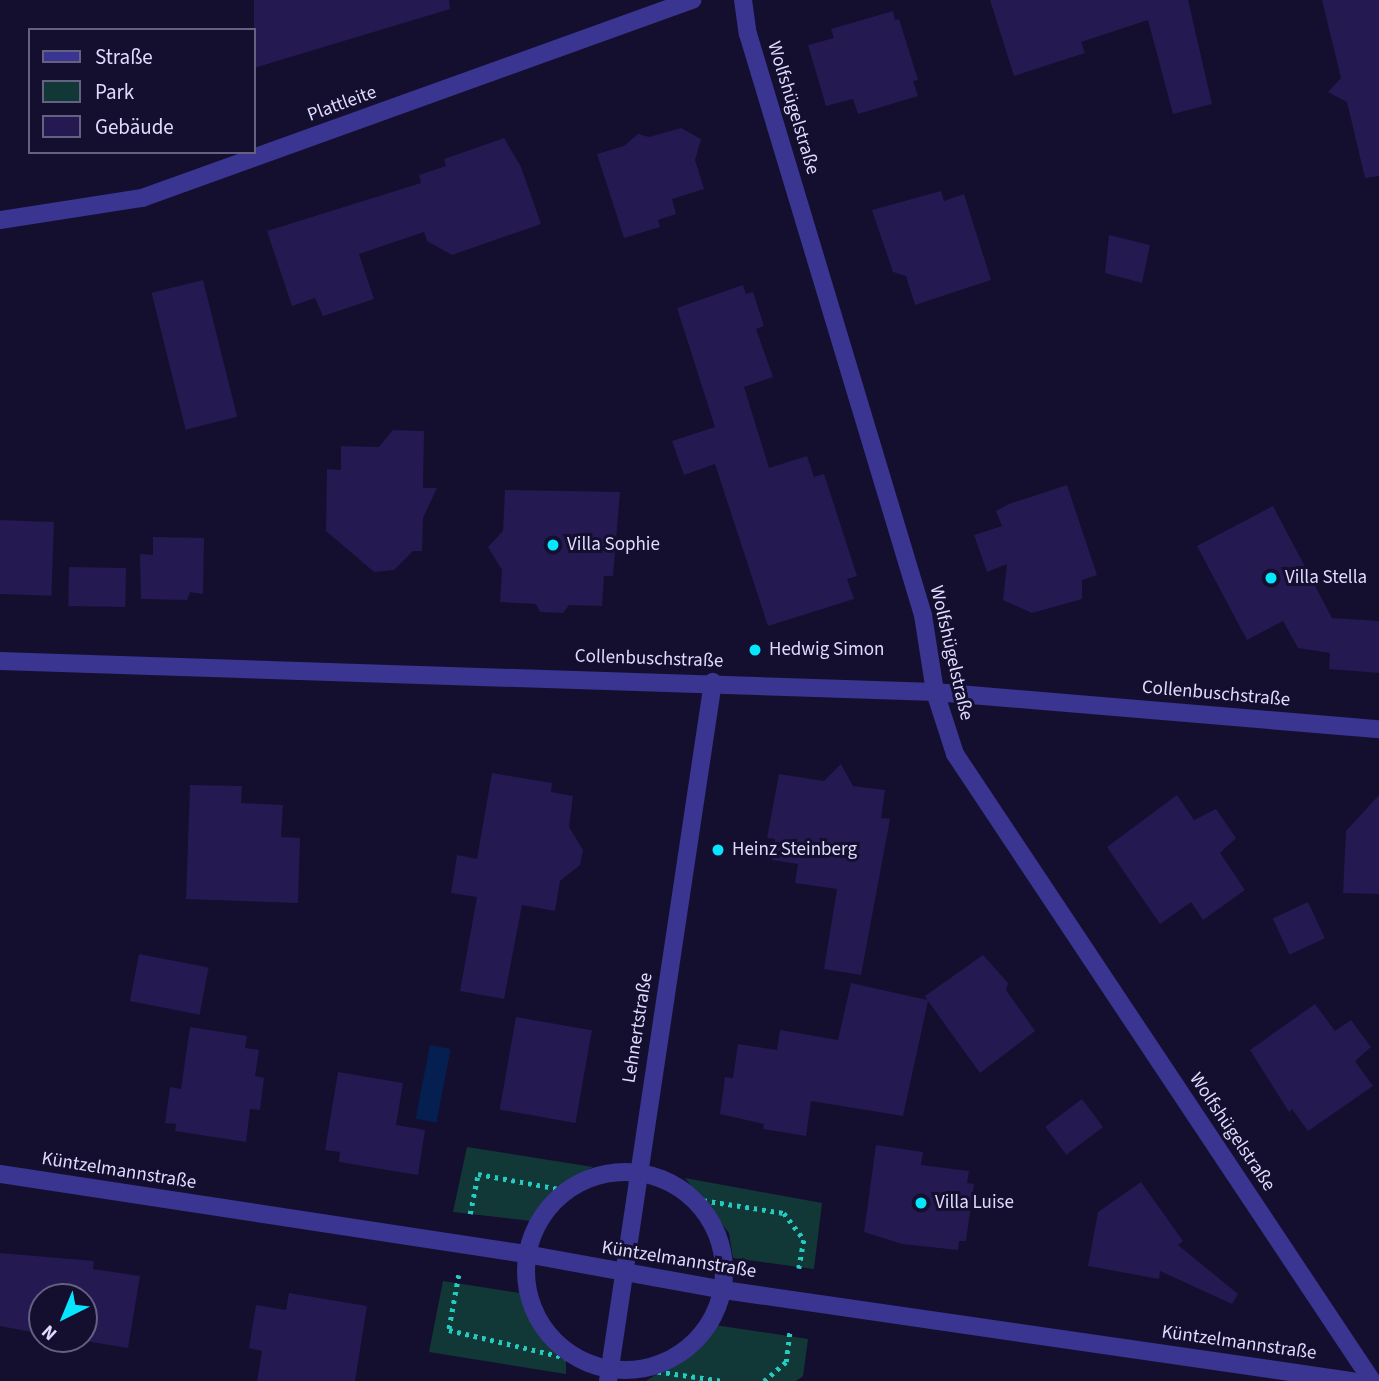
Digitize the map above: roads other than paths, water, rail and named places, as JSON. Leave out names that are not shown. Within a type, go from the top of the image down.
[{"type":"street","name":"Plattleite","points":[[0,220],[142,198],[692,0]]},
{"type":"street","name":"Wolfshügelstraße","points":[[743,0],[748,34],[923,615],[935,692],[955,754],[1372,1381]]},
{"type":"street","name":"Collenbuschstraße","points":[[0,661],[713,682],[935,692],[1379,729]]},
{"type":"street","name":"Lehnertstraße","points":[[609,1375],[621,1273],[713,682]]},
{"type":"street","points":[[637,1171],[668,1180],[695,1199],[715,1226],[725,1257],[724,1290],[713,1318],[695,1343],[670,1360],[609,1375],[585,1362],[544,1329],[532,1306],[526,1254],[540,1218],[565,1190],[599,1174],[637,1171]]},
{"type":"street","name":"Küntzelmannstraße","points":[[0,1174],[526,1254],[724,1290],[1352,1381]]},
{"type":"water","points":[[430,1045],[451,1049],[436,1123],[416,1119]]},
{"type":"place","name":"Villa Sophie","points":[[553,545]]},
{"type":"place","name":"Villa Stella","points":[[1271,578]]},
{"type":"place","name":"Hedwig Simon","points":[[755,650]]},
{"type":"place","name":"Heinz Steinberg","points":[[718,850]]},
{"type":"place","name":"Villa Luise","points":[[921,1203]]}]
